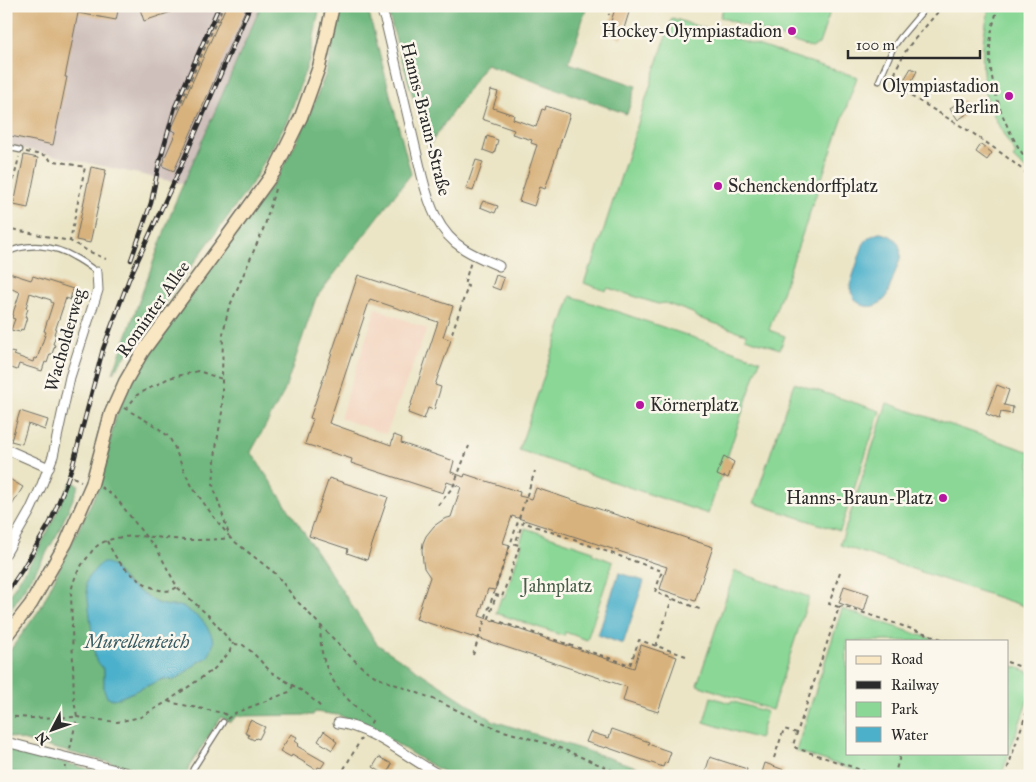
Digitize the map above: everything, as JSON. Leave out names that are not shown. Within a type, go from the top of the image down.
[{"type":"street","name":"Rominter Allee","points":[[6,636],[30,604],[66,543],[92,484],[111,413],[133,366],[142,351],[269,179],[287,146],[301,117],[319,67],[333,6]]},
{"type":"street","name":"Hanns-Braun-Straße","points":[[380,6],[386,23],[428,200],[440,225],[458,245],[500,266]]},
{"type":"street","name":"Wacholderweg","points":[[6,552],[30,511],[53,456],[70,378],[98,290],[97,272]]},
{"type":"street","points":[[6,449],[49,468]]},
{"type":"street","points":[[338,723],[350,724],[382,740],[441,776]]},
{"type":"street","points":[[6,742],[139,776]]},
{"type":"lane","points":[[879,81],[893,48],[927,6]]},
{"type":"lane","points":[[6,147],[20,150]]},
{"type":"lane","name":"Wacholderweg","points":[[6,252],[15,248],[33,245],[51,248],[75,257],[97,272]]},
{"type":"lane","points":[[191,776],[193,769],[223,722]]},
{"type":"path","points":[[178,110],[223,6]]},
{"type":"path","points":[[607,6],[609,15]]},
{"type":"path","points":[[943,6],[908,47],[897,67],[895,74],[900,85],[909,95],[970,132],[1004,155],[1030,176]]},
{"type":"path","points":[[998,6],[990,46],[990,64],[996,96],[1009,130],[1030,164]]},
{"type":"path","points":[[6,212],[20,150],[48,156],[50,160],[85,167],[70,241]]},
{"type":"path","points":[[230,538],[213,485],[216,448],[222,412],[223,334],[228,310],[265,225],[277,182]]},
{"type":"path","points":[[6,228],[70,241],[106,259]]},
{"type":"path","points":[[452,333],[468,286],[464,285],[473,254]]},
{"type":"path","points":[[126,409],[137,395],[169,378],[198,371],[222,380]]},
{"type":"path","points":[[123,408],[157,426],[169,437],[193,488],[230,538],[276,574],[296,600],[364,668],[378,678],[431,698],[497,729],[554,746],[626,776]]},
{"type":"path","points":[[438,505],[453,487],[469,446]]},
{"type":"path","points":[[488,618],[535,471]]},
{"type":"path","points":[[73,477],[84,482]]},
{"type":"path","points":[[101,487],[116,499],[157,549],[177,587],[210,617],[233,643],[243,645],[271,672],[307,694],[323,710]]},
{"type":"path","points":[[519,520],[662,571],[655,592],[702,610]]},
{"type":"path","points":[[473,655],[496,595],[502,597],[520,545],[516,544],[522,522]]},
{"type":"path","points":[[69,753],[77,718],[74,700],[71,592],[74,578],[83,563],[96,547],[107,541],[123,537],[208,540],[230,538]]},
{"type":"path","points":[[107,541],[117,559],[130,574],[162,591],[173,591],[177,587]]},
{"type":"path","points":[[840,572],[829,604],[839,607],[843,606],[939,639]]},
{"type":"path","points":[[656,646],[672,599]]},
{"type":"path","points":[[839,607],[793,745],[796,748],[879,776]]},
{"type":"path","points":[[488,618],[630,665],[638,640],[686,656]]},
{"type":"path","points":[[321,626],[322,655],[329,675],[357,709],[372,721],[370,725]]},
{"type":"path","points":[[6,716],[77,718],[117,722],[142,717],[214,668],[229,653],[233,643]]},
{"type":"path","points":[[1008,662],[1030,670]]},
{"type":"path","points":[[223,722],[235,713],[289,692],[293,686]]},
{"type":"path","points":[[168,701],[222,713],[230,717]]},
{"type":"path","points":[[1005,776],[1030,702]]},
{"type":"path","points":[[774,758],[784,729],[797,733]]},
{"type":"path","points":[[340,776],[364,735]]},
{"type":"path","points":[[894,776],[901,754]]},
{"type":"path","points":[[64,776],[67,762]]},
{"type":"shaded area","points":[[6,6],[261,6],[184,184],[6,145]]},
{"type":"shaded area","points":[[376,308],[427,329],[386,434],[340,418]]},
{"type":"green space","points":[[261,6],[320,6],[310,57],[288,119],[251,185],[113,373],[174,205]]},
{"type":"green space","points":[[339,6],[367,6],[411,174],[316,298],[284,392],[251,452],[377,644],[494,721],[646,770],[659,776],[451,776],[387,738],[351,720],[338,715],[315,712],[313,715],[237,716],[230,722],[221,717],[189,767],[186,776],[163,776],[6,736],[6,656],[40,609],[98,489],[116,416],[129,387],[148,353],[279,175],[307,121],[327,71]],"holes":[[[120,576],[149,599],[159,604],[179,606],[207,658],[200,661],[178,678],[173,680],[163,679],[119,698],[104,690],[104,670]]]},
{"type":"green space","points":[[386,6],[587,6],[569,63],[636,86],[627,114],[486,64],[428,147]]},
{"type":"green space","name":"Hockey-Olympiastadion","points":[[724,6],[832,6],[819,44],[812,48],[720,17]]},
{"type":"green space","name":"Olympiastadion Berlin","points":[[990,6],[1030,6],[1030,173],[1013,158],[1016,154],[995,119],[986,94],[982,56]]},
{"type":"green space","name":"Schenckendorffplatz","points":[[672,18],[857,77],[769,330],[785,336],[780,349],[745,338],[746,334],[696,317],[693,313],[665,303],[658,304],[608,288],[606,291],[584,283],[590,266],[592,266]]},
{"type":"green space","name":"Körnerplatz","points":[[571,296],[760,360],[708,514],[519,450]]},
{"type":"green space","points":[[794,383],[880,411],[840,531],[754,503]]},
{"type":"green space","name":"Hanns-Braun-Platz","points":[[887,403],[1030,452],[1030,608],[840,545]]},
{"type":"green space","points":[[71,482],[79,485],[58,533],[6,617],[6,600],[34,557]]},
{"type":"green space","name":"Jahnplatz","points":[[525,528],[593,551],[592,554],[613,562],[587,640],[565,632],[564,636],[496,613],[501,598],[504,599],[522,544],[520,543]]},
{"type":"green space","points":[[735,571],[809,597],[772,710],[697,685]]},
{"type":"green space","points":[[842,609],[935,640],[846,640],[846,754],[1008,754],[1008,664],[1030,672],[1030,694],[1001,776],[872,776],[796,751]]},
{"type":"green space","points":[[711,697],[767,712],[759,739],[704,722]]},
{"type":"green space","points":[[6,748],[117,776],[6,776]]},
{"type":"water","points":[[879,233],[889,235],[899,244],[900,259],[886,298],[874,306],[863,305],[854,298],[850,285],[863,245]]},
{"type":"water","name":"Murellenteich","points":[[101,563],[107,563],[113,567],[127,584],[159,604],[184,607],[203,621],[214,642],[207,658],[173,680],[163,679],[119,698],[112,699],[107,697],[104,690],[104,670],[95,658],[86,583],[89,576]]},
{"type":"water","points":[[619,573],[644,581],[623,644],[598,635]]},
{"type":"building","points":[[6,6],[119,6],[116,20],[78,13],[53,145],[6,135]]},
{"type":"building","points":[[139,6],[169,6],[171,12],[144,21]]},
{"type":"building","points":[[226,6],[247,6],[174,171],[162,166],[176,132],[171,130]]},
{"type":"building","points":[[616,6],[631,6],[621,38],[607,33]]},
{"type":"building","points":[[911,68],[917,71],[909,86],[902,83]]},
{"type":"building","points":[[491,90],[498,92],[493,108],[514,115],[513,119],[536,127],[542,109],[545,110],[546,106],[570,114],[545,189],[540,187],[534,206],[519,201],[537,145],[531,143],[532,140],[512,134],[514,130],[482,119]]},
{"type":"building","points":[[963,100],[971,111],[958,120],[950,108]]},
{"type":"building","points":[[487,136],[498,140],[494,154],[483,150]]},
{"type":"building","points":[[981,144],[992,153],[987,160],[976,152]]},
{"type":"building","points":[[24,155],[38,158],[28,208],[14,205]]},
{"type":"building","points":[[476,160],[483,162],[473,191],[466,189]]},
{"type":"building","points":[[91,167],[106,170],[90,243],[76,240]]},
{"type":"building","points":[[483,201],[498,206],[495,213],[480,207]]},
{"type":"building","points":[[6,272],[31,280],[33,276],[73,289],[70,300],[66,298],[54,334],[56,335],[53,344],[55,345],[42,371],[19,364],[17,370],[6,366],[6,351],[15,353],[14,355],[33,362],[34,358],[37,359],[53,303],[51,300],[30,293],[26,308],[28,309],[25,317],[27,317],[23,330],[21,329],[20,332],[11,330],[15,319],[12,318],[20,292],[6,287]]},
{"type":"building","points":[[358,275],[453,306],[443,337],[451,340],[435,385],[441,387],[434,410],[428,408],[424,419],[408,413],[438,322],[370,299],[329,423],[391,445],[394,435],[402,438],[401,443],[454,461],[451,472],[464,477],[465,474],[520,492],[519,496],[532,499],[536,488],[713,547],[695,601],[660,589],[667,567],[512,516],[503,543],[510,545],[495,590],[488,589],[479,616],[634,668],[641,645],[677,657],[658,712],[623,701],[627,687],[416,619],[430,577],[424,568],[423,543],[434,526],[444,519],[451,517],[461,487],[447,482],[443,493],[351,463],[352,459],[305,444],[313,419],[310,418]]},
{"type":"building","points":[[496,275],[504,278],[500,290],[492,287]]},
{"type":"building","points":[[997,385],[1009,390],[1004,405],[1013,407],[1012,414],[1001,412],[999,419],[986,414]]},
{"type":"building","points":[[20,411],[48,420],[45,430],[28,424],[22,444],[11,441]]},
{"type":"building","points":[[724,456],[734,462],[728,478],[717,475]]},
{"type":"building","points":[[6,477],[23,487],[6,515]]},
{"type":"building","points":[[329,478],[388,497],[367,560],[347,553],[348,549],[309,536]]},
{"type":"building","points":[[844,586],[869,594],[864,611],[839,603]]},
{"type":"building","points":[[250,720],[265,727],[259,739],[256,738],[254,740],[245,733]]},
{"type":"building","points":[[612,729],[671,752],[667,763],[665,762],[663,767],[586,742],[590,732],[609,738]]},
{"type":"building","points":[[324,731],[337,742],[332,750],[318,741]]},
{"type":"building","points":[[291,734],[297,737],[295,741],[299,744],[297,746],[325,762],[321,768],[318,767],[317,770],[292,755],[291,757],[280,751]]},
{"type":"building","points":[[379,757],[392,764],[386,775],[373,767]]},
{"type":"building","points":[[710,757],[747,769],[745,776],[714,776],[705,773]]},
{"type":"building","points":[[765,763],[784,770],[782,776],[761,776]]},
{"type":"railway","points":[[131,260],[151,203],[159,164],[175,107],[219,6]]},
{"type":"railway","points":[[6,594],[50,523],[73,464],[103,349],[129,279],[178,173],[250,6]]},
{"type":"place","name":"Hockey-Olympiastadion","points":[[792,31]]},
{"type":"place","name":"Olympiastadion Berlin","points":[[1009,96]]},
{"type":"place","name":"Schenckendorffplatz","points":[[718,186]]},
{"type":"place","name":"Körnerplatz","points":[[640,405]]},
{"type":"place","name":"Hanns-Braun-Platz","points":[[943,498]]}]
